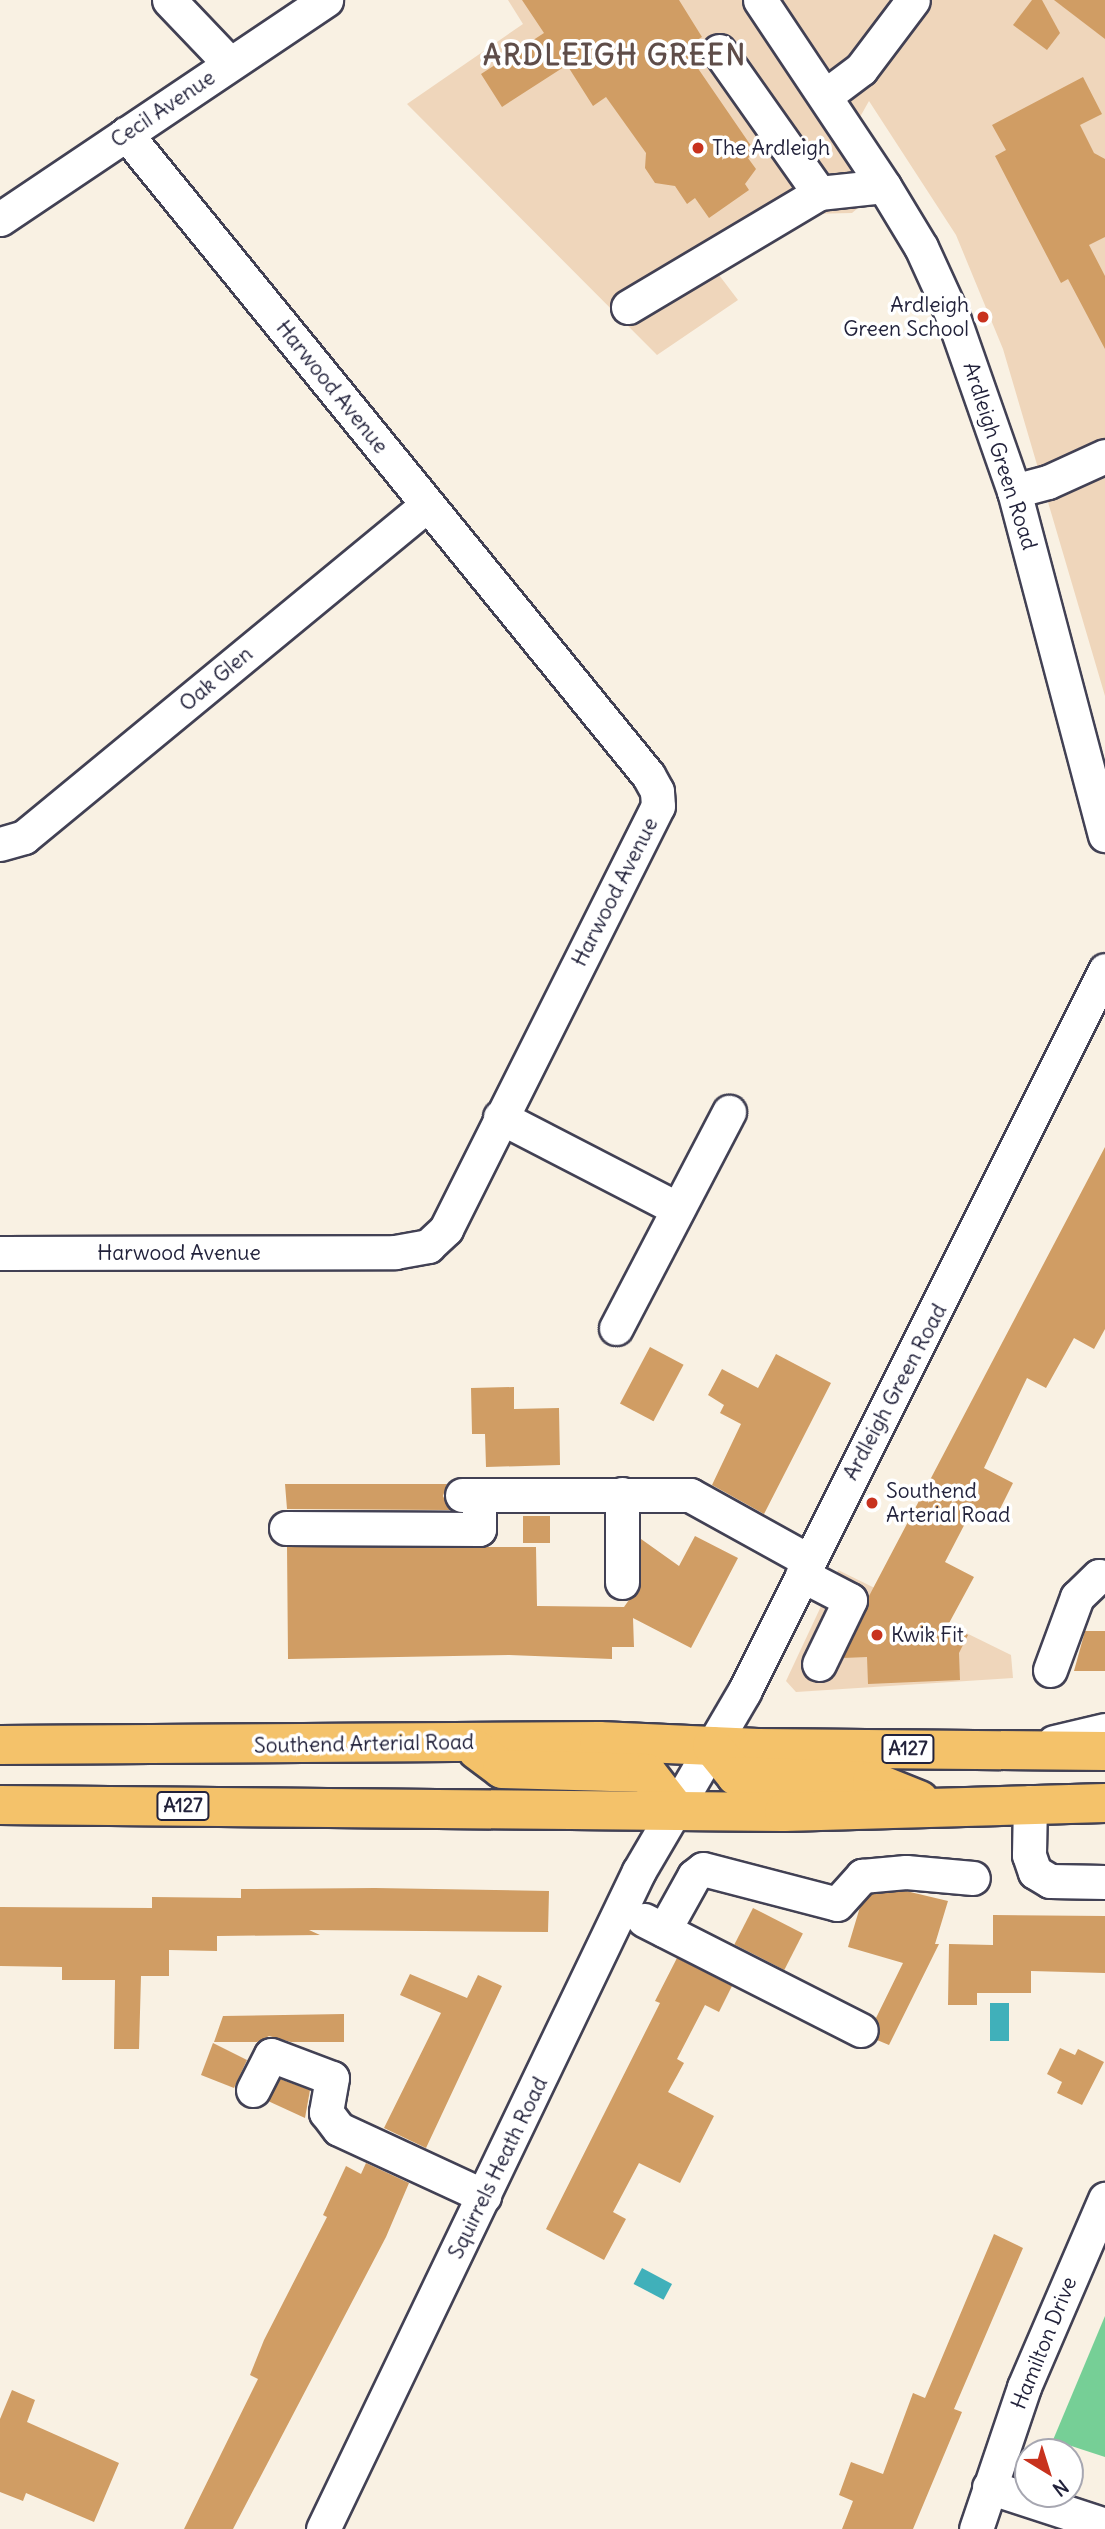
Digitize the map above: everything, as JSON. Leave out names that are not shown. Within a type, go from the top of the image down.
[{"type":"highway","name":"Southend Arterial Road","points":[[0,1745],[466,1743],[1105,1751]]},
{"type":"highway","points":[[466,1743],[502,1769],[648,1773],[675,1809]]},
{"type":"highway","name":"A127","points":[[712,1746],[736,1776],[872,1781],[932,1806]]},
{"type":"highway","name":"A127","points":[[0,1805],[784,1812],[1030,1802],[1105,1803]]},
{"type":"street","points":[[169,0],[230,64]]},
{"type":"street","name":"Cecil Avenue","points":[[0,219],[326,0]]},
{"type":"street","name":"Ardleigh Green Road","points":[[760,0],[884,186],[921,247],[953,317],[1014,491],[1105,835]]},
{"type":"street","points":[[825,96],[861,69],[913,0]]},
{"type":"street","points":[[719,51],[819,193]]},
{"type":"street","name":"Harwood Avenue","points":[[0,1253],[415,1250],[428,1246],[446,1229],[500,1117],[652,821],[657,791],[126,134]]},
{"type":"street","points":[[628,307],[819,193],[884,186]]},
{"type":"street","points":[[1014,491],[1048,482],[1105,456]]},
{"type":"street","name":"Oak Glen","points":[[0,844],[24,837],[427,505]]},
{"type":"street","name":"Ardleigh Green Road","points":[[675,1809],[712,1746],[805,1568],[1105,970]]},
{"type":"street","points":[[616,1328],[729,1112]]},
{"type":"street","points":[[500,1117],[678,1209]]},
{"type":"street","points":[[622,1494],[622,1582]]},
{"type":"street","points":[[286,1528],[479,1529],[470,1495],[690,1495],[850,1600],[819,1664]]},
{"type":"street","points":[[1050,1671],[1077,1597],[1105,1577]]},
{"type":"street","points":[[1018,1750],[1105,1730]]},
{"type":"street","points":[[1030,1802],[1029,1855],[1035,1872],[1050,1881],[1105,1882]]},
{"type":"street","name":"Squirrels Heath Road","points":[[323,2529],[623,1910],[675,1809]]},
{"type":"street","points":[[664,1930],[694,1876],[703,1869],[836,1904],[862,1876],[906,1872],[972,1878]]},
{"type":"street","points":[[623,1910],[861,2030]]},
{"type":"street","points":[[253,2090],[271,2055],[332,2078],[326,2112],[339,2129],[484,2196]]},
{"type":"street","name":"Hamilton Drive","points":[[975,2529],[1024,2387],[1098,2232],[1105,2199]]},
{"type":"street","points":[[989,2487],[1105,2525]]},
{"type":"shaded area","points":[[508,0],[1105,0],[1105,696],[1003,349],[956,235],[869,101],[851,133],[884,186],[852,213],[807,214],[719,275],[738,300],[657,355],[407,104],[523,24]]},
{"type":"shaded area","points":[[838,1570],[1011,1655],[1013,1678],[796,1692],[786,1681]]},
{"type":"green space","points":[[1105,2316],[1105,2457],[1084,2450],[1084,2438],[1054,2438]]},
{"type":"water","points":[[990,2003],[1009,2003],[1009,2041],[990,2041]]},
{"type":"water","points":[[642,2268],[672,2284],[664,2300],[634,2284]]},
{"type":"building","points":[[522,0],[679,0],[702,37],[684,48],[756,153],[748,158],[756,169],[745,184],[749,190],[709,218],[695,198],[687,204],[675,186],[655,183],[645,168],[646,153],[606,97],[593,106],[567,65],[502,107],[481,74],[544,33]]},
{"type":"building","points":[[1032,0],[1042,0],[1060,33],[1047,50],[1013,25]]},
{"type":"building","points":[[1054,0],[1105,0],[1105,39]]},
{"type":"building","points":[[1083,77],[1102,114],[1080,125],[1094,153],[1105,159],[1105,237],[1089,245],[1105,276],[1105,349],[1068,279],[1061,283],[995,156],[1006,150],[992,125]]},
{"type":"building","points":[[1105,1147],[1105,1329],[1094,1349],[1074,1338],[1046,1388],[1027,1378],[984,1468],[1013,1483],[993,1523],[971,1512],[945,1562],[974,1577],[948,1625],[968,1635],[959,1653],[960,1680],[868,1684],[867,1657],[843,1658],[869,1596]]},
{"type":"building","points":[[650,1347],[684,1365],[654,1421],[620,1404]]},
{"type":"building","points":[[776,1354],[831,1383],[764,1514],[712,1485],[741,1424],[720,1413],[724,1405],[708,1395],[722,1369],[758,1388]]},
{"type":"building","points":[[514,1387],[514,1409],[559,1408],[560,1465],[486,1467],[485,1434],[472,1434],[471,1388]]},
{"type":"building","points":[[285,1484],[447,1484],[443,1496],[450,1510],[287,1509]]},
{"type":"building","points":[[523,1516],[550,1516],[550,1543],[523,1543]]},
{"type":"building","points":[[695,1536],[738,1558],[691,1648],[633,1618],[634,1647],[612,1647],[612,1659],[509,1655],[288,1659],[287,1547],[536,1547],[537,1606],[624,1607],[641,1583],[641,1539],[679,1566]]},
{"type":"building","points":[[1085,1631],[1105,1631],[1105,1671],[1074,1671]]},
{"type":"building","points":[[241,1889],[549,1891],[548,1932],[309,1930],[320,1935],[217,1936],[217,1951],[169,1950],[169,1976],[141,1976],[139,2049],[114,2049],[115,1980],[62,1980],[62,1967],[0,1966],[0,1907],[152,1908],[152,1897],[241,1898]]},
{"type":"building","points":[[906,1891],[948,1901],[935,1944],[939,1944],[889,2045],[877,2040],[880,2028],[876,2018],[903,1963],[848,1947],[860,1907],[871,1894]]},
{"type":"building","points":[[753,1908],[803,1933],[784,1970],[734,1945]]},
{"type":"building","points":[[993,1915],[1105,1916],[1105,1973],[1031,1971],[1031,1993],[977,1993],[977,2005],[948,2005],[949,1944],[993,1945]]},
{"type":"building","points":[[677,1958],[732,1986],[719,2012],[705,2005],[677,2059],[684,2063],[668,2092],[714,2116],[680,2183],[639,2163],[613,2212],[626,2219],[604,2260],[546,2229],[660,2003],[655,2001]]},
{"type":"building","points":[[410,1974],[467,1998],[478,1975],[502,1986],[426,2148],[384,2128],[441,2013],[400,1995]]},
{"type":"building","points":[[344,2014],[344,2042],[291,2042],[269,2036],[257,2042],[214,2042],[223,2016]]},
{"type":"building","points":[[213,2043],[247,2060],[234,2088],[201,2075]]},
{"type":"building","points":[[1060,2048],[1075,2055],[1078,2049],[1104,2062],[1082,2105],[1057,2093],[1062,2082],[1047,2074]]},
{"type":"building","points":[[280,2079],[310,2090],[305,2118],[268,2101]]},
{"type":"building","points":[[366,2163],[409,2183],[386,2237],[233,2529],[184,2529],[258,2379],[250,2375],[264,2340],[327,2217],[323,2215],[346,2166],[361,2174]]},
{"type":"building","points":[[994,2234],[1023,2248],[954,2409],[962,2412],[913,2529],[842,2529],[853,2501],[839,2495],[851,2462],[883,2474],[913,2393],[925,2398]]},
{"type":"building","points":[[12,2390],[35,2400],[27,2422],[119,2463],[94,2522],[26,2493],[23,2501],[0,2492],[0,2419]]},
{"type":"place","name":"The Ardleigh","points":[[698,148]]},
{"type":"place","name":"Ardleigh Green School","points":[[983,317]]},
{"type":"place","name":"Southend Arterial Road","points":[[872,1503]]},
{"type":"place","name":"Kwik Fit","points":[[877,1635]]},
{"type":"district","name":"ARDLEIGH GREEN","points":[[615,55]]}]
